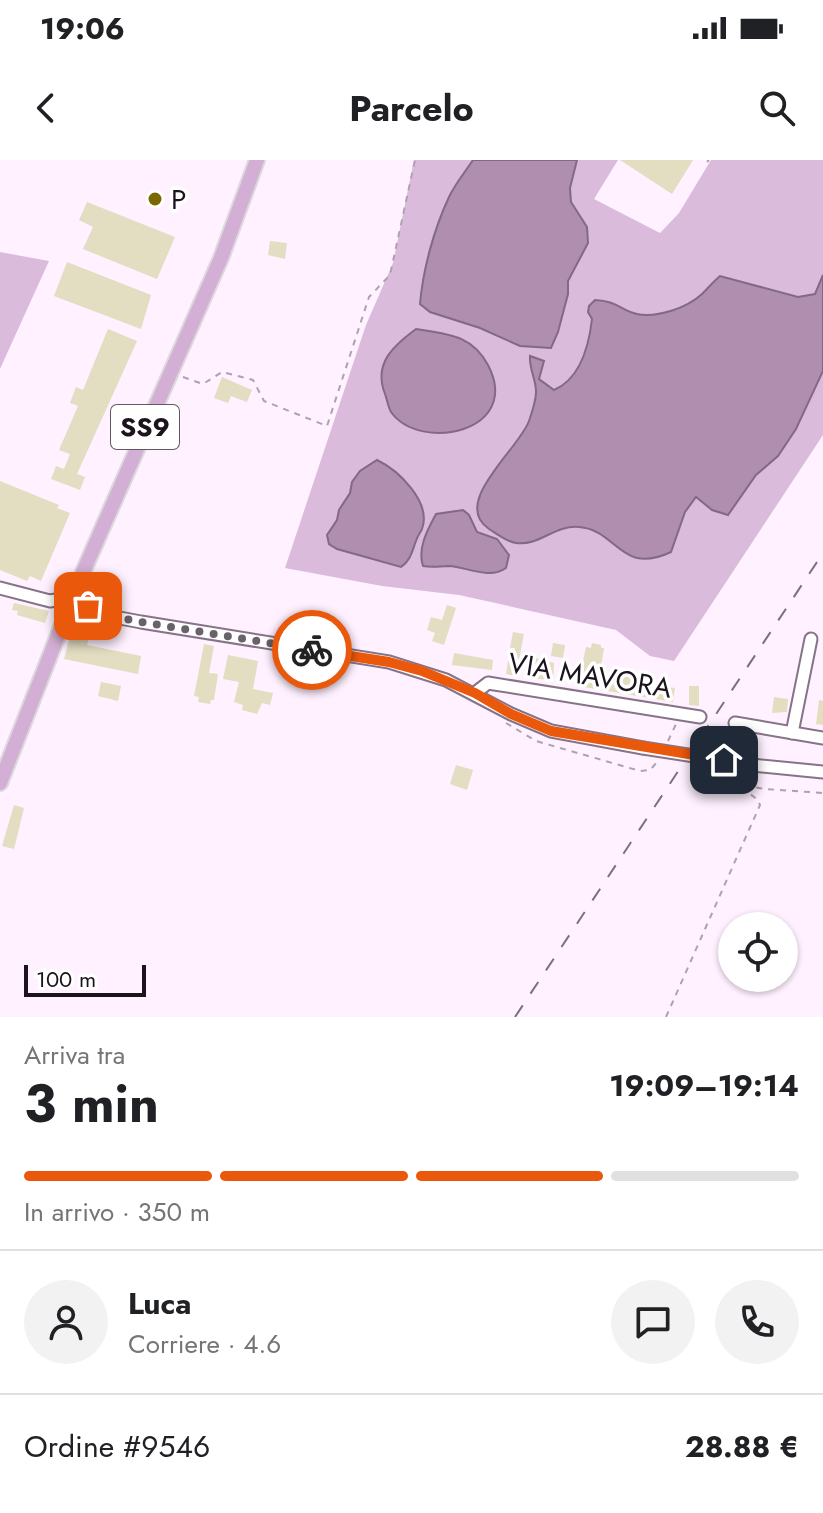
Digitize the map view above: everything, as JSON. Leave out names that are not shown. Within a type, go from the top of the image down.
[{"type":"main road","name":"SS9","points":[[0,783],[73,597],[221,258],[257,160]]},
{"type":"street","name":"VIA MAVORA","points":[[0,588],[50,601],[73,597],[104,615],[142,625],[389,662],[422,671],[475,693],[511,714],[551,731],[752,765],[823,772]]},
{"type":"street","points":[[792,733],[811,639]]},
{"type":"street","name":"VIA MAVORA","points":[[475,693],[488,683],[700,717]]},
{"type":"street","points":[[735,723],[823,738]]},
{"type":"path","points":[[170,372],[203,384],[222,372],[253,380],[264,401],[327,426],[369,297],[390,275],[415,160]]},
{"type":"path","points":[[498,718],[536,741],[640,771],[650,770],[661,758]]},
{"type":"path","points":[[733,786],[823,793]]},
{"type":"path","points":[[666,1017],[759,810]]},
{"type":"shaded area","points":[[414,160],[618,160],[594,199],[660,233],[679,213],[711,160],[823,160],[823,435],[674,661],[650,656],[616,630],[459,595],[382,586],[285,568],[366,325],[393,263]]},
{"type":"shaded area","points":[[473,160],[577,160],[570,188],[571,202],[587,227],[588,243],[568,281],[568,294],[551,348],[520,346],[480,328],[430,312],[420,304],[427,263],[439,222],[451,192]]},
{"type":"shaded area","points":[[0,252],[49,261],[0,369]]},
{"type":"shaded area","points":[[823,275],[823,371],[796,429],[778,456],[756,475],[728,515],[712,510],[696,497],[685,512],[671,552],[641,559],[620,550],[592,530],[570,527],[532,541],[516,543],[489,529],[479,518],[477,505],[482,491],[523,433],[533,410],[536,392],[530,356],[544,361],[539,379],[554,390],[563,385],[577,370],[586,350],[592,319],[589,306],[595,300],[609,302],[637,314],[653,315],[688,304],[720,276],[798,297],[815,294]]},
{"type":"shaded area","points":[[416,329],[458,338],[482,355],[495,388],[492,406],[480,420],[464,429],[444,433],[423,431],[405,424],[391,412],[382,383],[383,365],[393,349]]},
{"type":"shaded area","points":[[377,460],[403,479],[422,508],[422,529],[409,558],[401,567],[329,544],[327,535],[350,493],[352,482],[360,471]]},
{"type":"shaded area","points":[[463,510],[477,532],[497,539],[509,555],[506,568],[485,573],[449,566],[423,566],[422,546],[436,514]]},
{"type":"building","points":[[620,160],[693,160],[672,194]]},
{"type":"building","points":[[87,202],[175,237],[157,279],[83,249],[93,227],[79,220]]},
{"type":"building","points":[[270,241],[287,243],[285,259],[268,255]]},
{"type":"building","points":[[67,262],[151,295],[141,329],[54,296]]},
{"type":"building","points":[[108,329],[137,341],[77,474],[85,477],[80,490],[51,479],[56,466],[64,469],[70,454],[59,450],[78,406],[70,403],[76,387],[83,390]]},
{"type":"building","points":[[222,377],[252,390],[247,402],[231,396],[228,403],[214,398]]},
{"type":"building","points":[[0,481],[59,505],[57,508],[70,513],[41,581],[30,576],[27,581],[0,570]]},
{"type":"building","points":[[14,603],[49,611],[45,623],[17,615],[18,611],[12,610]]},
{"type":"building","points":[[447,605],[456,608],[444,645],[432,641],[435,633],[427,630],[431,617],[442,620]]},
{"type":"building","points":[[74,622],[92,625],[87,645],[141,656],[138,674],[64,659]]},
{"type":"building","points":[[513,632],[524,634],[516,676],[506,674],[515,648],[510,648]]},
{"type":"building","points":[[553,643],[565,645],[563,658],[551,656]]},
{"type":"building","points":[[592,643],[604,648],[600,673],[636,677],[655,681],[655,685],[675,688],[673,702],[578,686],[586,647],[591,648]]},
{"type":"building","points":[[204,644],[214,646],[209,673],[218,674],[214,700],[210,704],[198,702],[199,697],[194,696]]},
{"type":"building","points":[[454,653],[493,660],[492,670],[452,665]]},
{"type":"building","points":[[228,655],[258,661],[253,689],[273,693],[270,705],[262,703],[257,714],[242,710],[243,705],[234,702],[239,682],[223,679]]},
{"type":"building","points":[[532,657],[554,663],[553,681],[527,677]]},
{"type":"building","points":[[101,682],[121,686],[118,701],[98,696]]},
{"type":"building","points":[[689,686],[699,686],[699,706],[689,705]]},
{"type":"building","points":[[774,697],[788,699],[787,712],[772,713]]},
{"type":"building","points":[[819,700],[823,701],[823,725],[816,724]]},
{"type":"building","points":[[456,765],[473,770],[467,790],[450,784]]},
{"type":"building","points":[[14,805],[24,808],[14,849],[2,846]]},
{"type":"railway","points":[[515,1017],[823,553]]},
{"type":"way so far","points":[[88,606],[104,615],[312,650]]},
{"type":"place","name":"P","points":[[155,199]]},
{"type":"route","points":[[312,650],[389,662],[422,671],[475,693],[511,714],[551,731],[724,760]]}]
